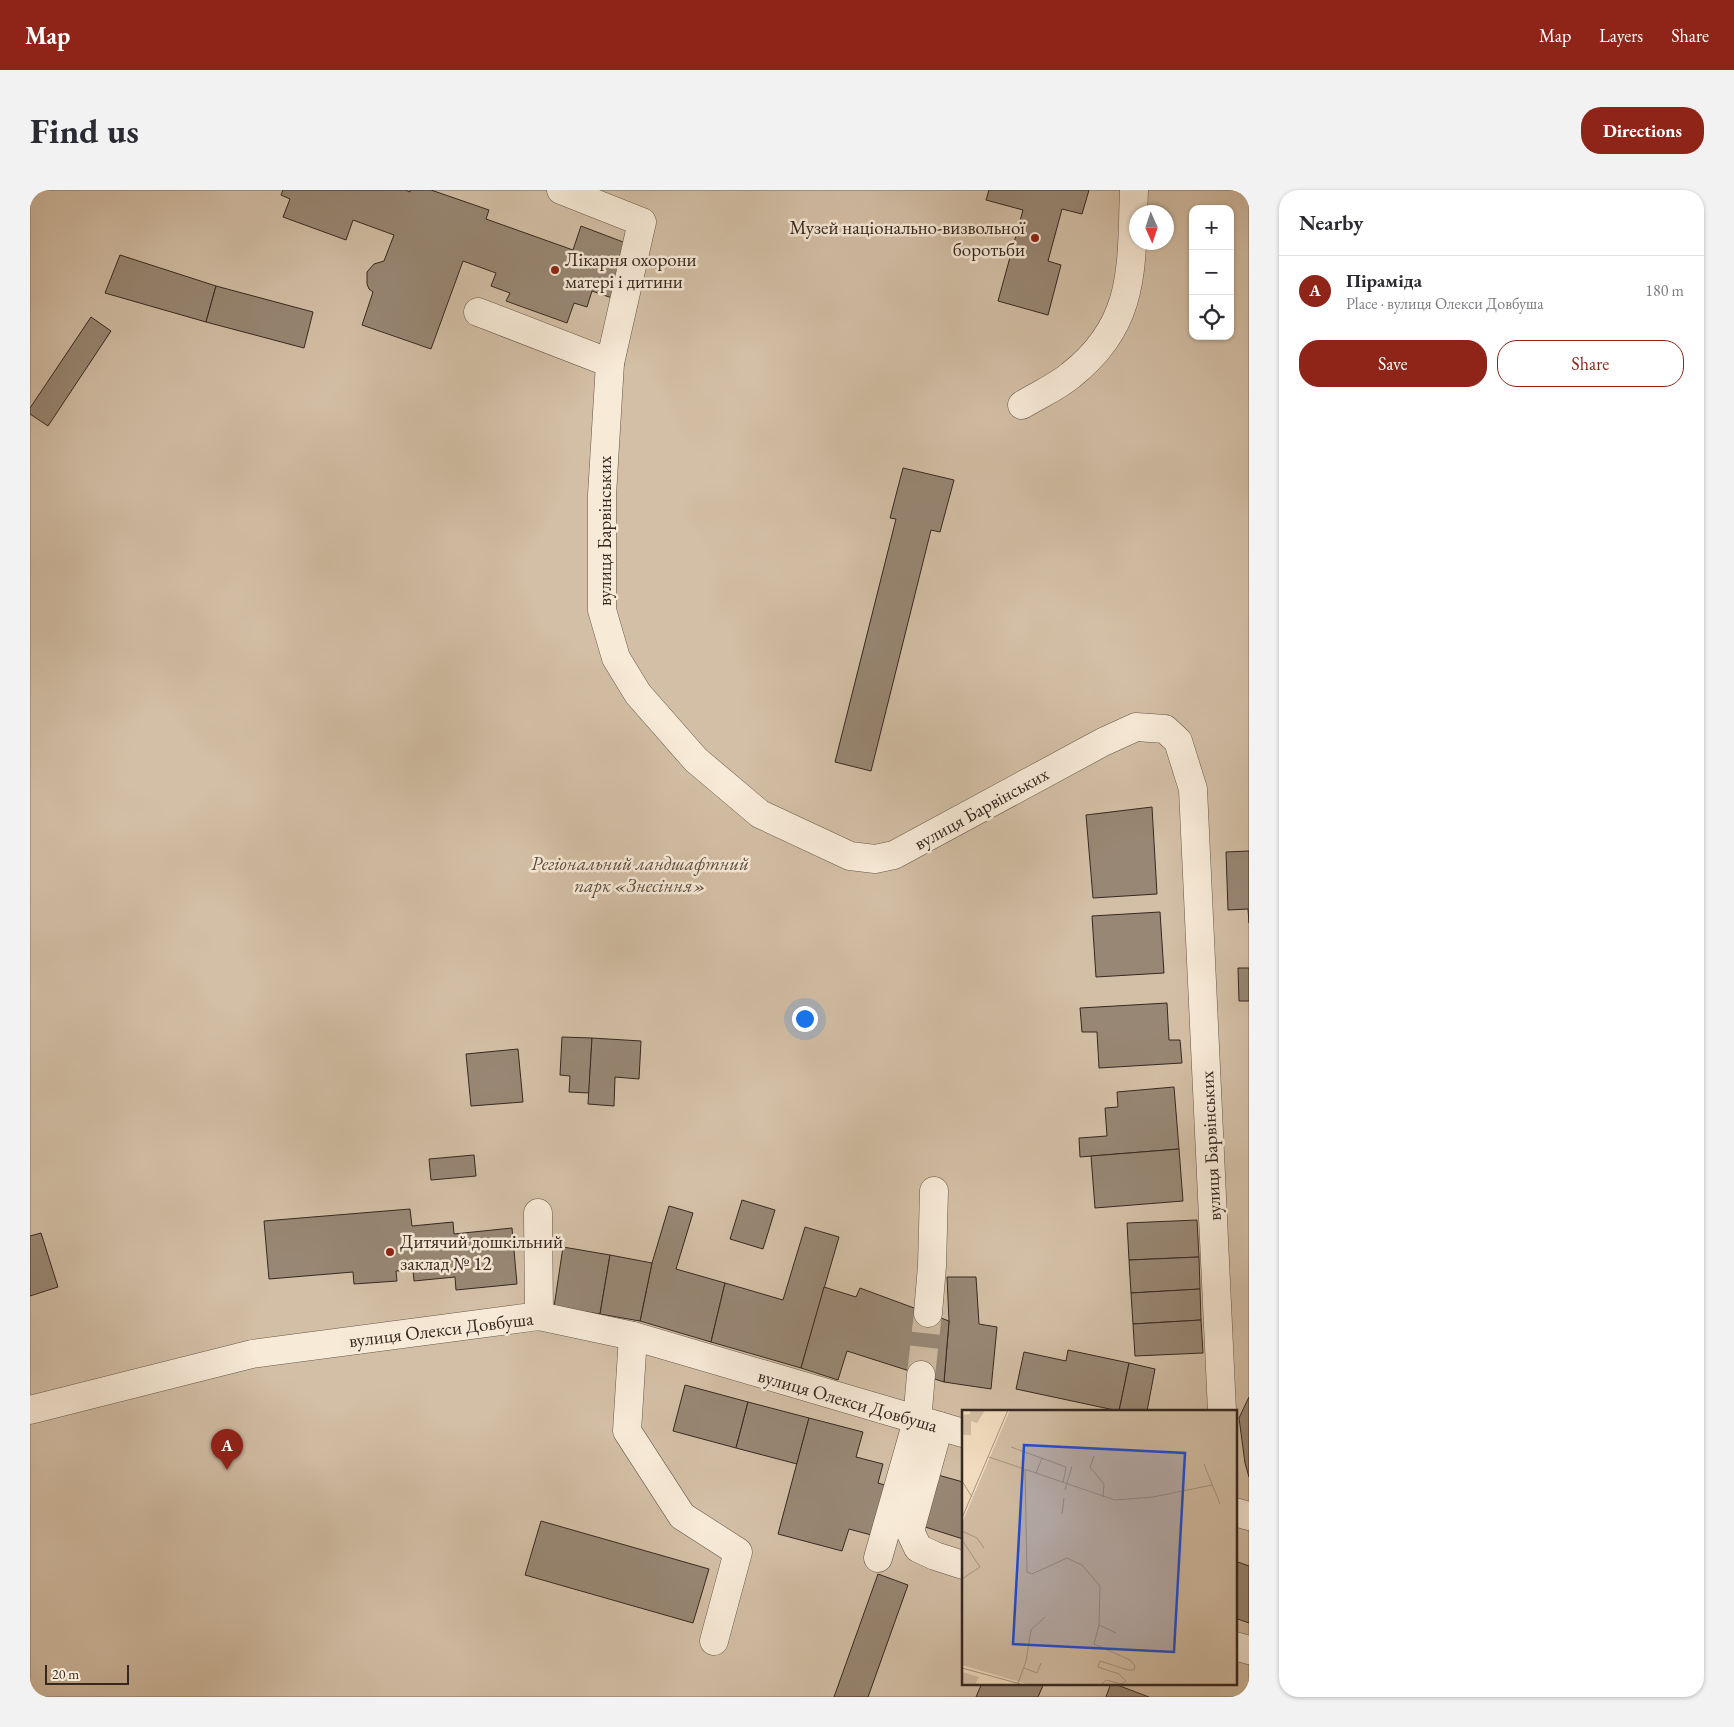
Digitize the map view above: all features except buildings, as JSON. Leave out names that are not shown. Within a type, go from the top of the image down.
[{"type":"street","name":"вулиця Барвінських","points":[[561,190],[642,222],[610,364],[602,495],[602,610],[616,658],[638,694],[696,760],[760,814],[850,856],[875,859],[894,855],[902,851],[1103,742],[1136,728],[1165,729],[1178,741],[1193,789],[1222,1410]]},
{"type":"street","points":[[1022,405],[1070,376],[1095,354],[1111,332],[1123,304],[1130,276],[1134,190]]},
{"type":"street","points":[[478,312],[610,364]]},
{"type":"street","points":[[928,1314],[932,1266],[934,1191]]},
{"type":"street","points":[[538,1214],[539,1316]]},
{"type":"street","name":"вулиця Олекси Довбуша","points":[[30,1410],[252,1354],[539,1316],[633,1336],[939,1427]]},
{"type":"street","points":[[633,1336],[627,1431],[682,1516],[738,1552],[714,1641]]},
{"type":"street","points":[[921,1374],[939,1427],[910,1531],[918,1548],[935,1556],[962,1564]]},
{"type":"street","points":[[878,1558],[939,1427]]},
{"type":"street","points":[[1236,1512],[1249,1516]]},
{"type":"street","points":[[1236,1646],[1249,1650]]},
{"type":"green space","name":"Регіональний ландшафтний парк «Знесіння»","points":[[30,190],[1249,190],[1249,1697],[30,1697]]},
{"type":"tunnel","points":[[921,1375],[928,1313]]},
{"type":"place","name":"Музей національно-визвольної боротьби","points":[[1035,238]]},
{"type":"place","name":"Лікарня охорони матері і дитини","points":[[555,270]]},
{"type":"place","name":"Дитячий дошкільний заклад № 12","points":[[390,1252]]},
{"type":"place","name":"Піраміда","points":[[227,1470]]}]
